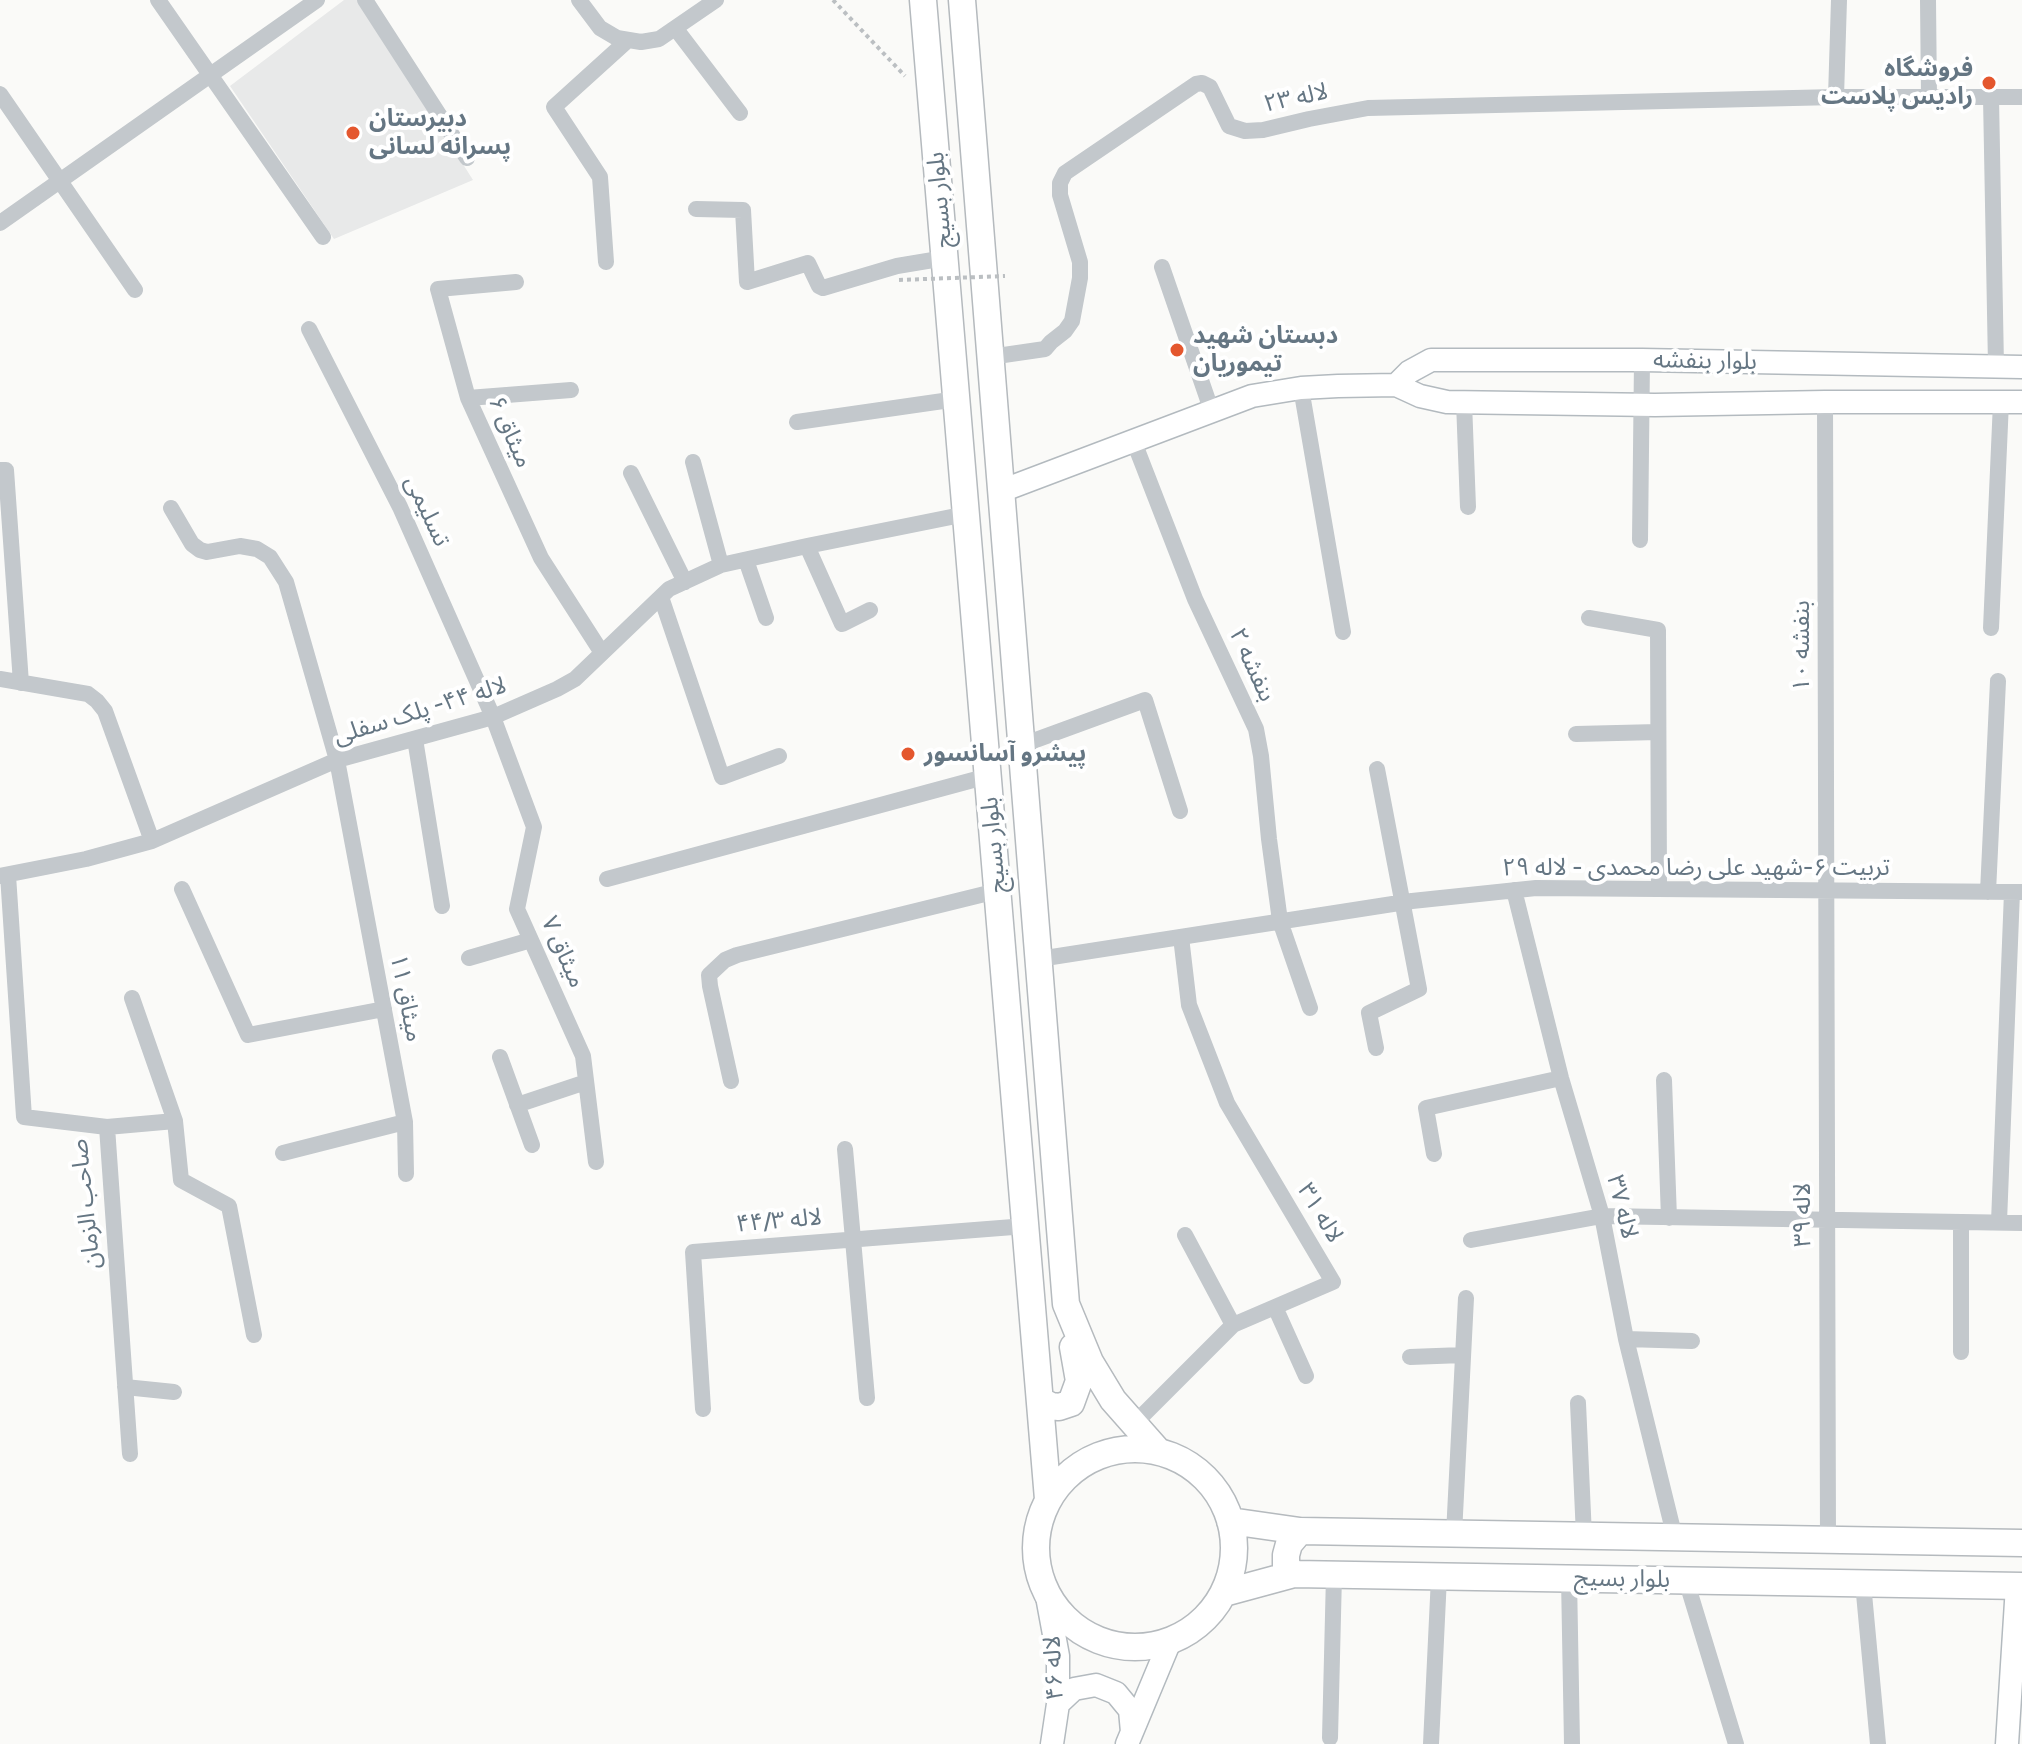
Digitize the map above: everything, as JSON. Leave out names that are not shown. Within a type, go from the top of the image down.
[{"type":"main road","name":"بلوار بسیج","points":[[923,0],[1048,1499]]},
{"type":"main road","name":"بلوار بسیج","points":[[962,0],[1066,1304],[1090,1362],[1113,1400],[1158,1451]]},
{"type":"main road","name":"بلوار بنفشه","points":[[1396,385],[1409,372],[1431,360],[1642,360],[2022,367]]},
{"type":"main road","name":"بلوار بنفشه","points":[[1001,491],[1252,396],[1301,388],[1396,385],[1420,396],[1447,402],[2011,402]]},
{"type":"main road","points":[[1041,1401],[1059,1407],[1071,1403],[1076,1394],[1079,1381],[1066,1304]]},
{"type":"main road","points":[[1126,1448],[1158,1451],[1182,1461],[1204,1476],[1220,1497],[1230,1521],[1234,1545],[1232,1569],[1224,1593],[1210,1613],[1192,1629],[1170,1641],[1142,1647],[1113,1644],[1085,1633],[1062,1615],[1046,1591],[1036,1561],[1037,1529],[1048,1499],[1067,1474],[1095,1457],[1126,1448]]},
{"type":"main road","name":"بلوار بسیج","points":[[1230,1521],[1300,1531],[2022,1543]]},
{"type":"main road","points":[[1294,1574],[1286,1566],[1286,1555],[1289,1544],[1300,1531]]},
{"type":"main road","name":"بلوار بسیج","points":[[1224,1593],[1294,1574],[2020,1586]]},
{"type":"main road","points":[[2007,1744],[2020,1586]]},
{"type":"main road","name":"لاله ۴۶","points":[[1046,1591],[1058,1656],[1058,1704],[1052,1744]]},
{"type":"main road","points":[[1130,1738],[1170,1641]]},
{"type":"main road","points":[[1058,1704],[1074,1689],[1096,1685],[1116,1693],[1130,1710],[1130,1738]]},
{"type":"street","points":[[158,0],[323,237]]},
{"type":"street","points":[[0,223],[317,0]]},
{"type":"street","points":[[365,0],[467,158]]},
{"type":"street","points":[[579,0],[600,28],[617,38],[641,42],[659,39],[716,0]]},
{"type":"street","points":[[1839,0],[1836,97],[2022,97]]},
{"type":"street","points":[[1928,0],[1929,97]]},
{"type":"street","points":[[676,29],[740,113]]},
{"type":"street","points":[[606,262],[600,177],[554,107],[628,40]]},
{"type":"street","name":"لاله ۲۳","points":[[990,357],[1045,349],[1072,321],[1080,262],[1060,195],[1060,183],[1065,173],[1196,84],[1210,87],[1229,126],[1245,131],[1368,108],[1836,97]]},
{"type":"street","points":[[0,94],[135,290]]},
{"type":"street","points":[[1991,97],[1996,366]]},
{"type":"street","points":[[696,209],[743,210],[747,282],[808,263],[819,286],[823,288],[897,266],[945,258]]},
{"type":"street","points":[[1162,267],[1212,412]]},
{"type":"street","name":"میثاق ۶","points":[[516,282],[438,289],[468,398],[541,558],[602,653]]},
{"type":"street","name":"تسلیمی","points":[[309,329],[400,507],[493,717]]},
{"type":"street","points":[[1640,540],[1642,360]]},
{"type":"street","points":[[1301,388],[1343,632]]},
{"type":"street","points":[[468,398],[571,390]]},
{"type":"street","points":[[797,422],[957,399]]},
{"type":"street","points":[[1464,402],[1468,507]]},
{"type":"street","name":"بنفشه ۱۰","points":[[1825,402],[1827,890]]},
{"type":"street","points":[[1991,628],[2011,402]]},
{"type":"street","name":"بنفشه ۲","points":[[1134,442],[1195,599],[1256,729],[1280,921],[1310,1008]]},
{"type":"street","points":[[693,462],[721,565]]},
{"type":"street","points":[[0,470],[6,470],[21,683]]},
{"type":"street","points":[[631,473],[685,582]]},
{"type":"street","name":"میثاق ۱۱","points":[[171,508],[192,544],[200,550],[207,552],[240,546],[257,549],[270,557],[286,582],[337,760],[405,1122],[406,1174]]},
{"type":"street","name":"لاله ۴۴- پلک سفلی","points":[[4,876],[152,841],[337,760],[493,717],[575,679],[669,589],[721,565],[966,514]]},
{"type":"street","points":[[807,546],[842,624],[870,610]]},
{"type":"street","points":[[746,560],[766,618]]},
{"type":"street","points":[[661,597],[722,777],[779,756]]},
{"type":"street","points":[[1589,618],[1658,630],[1659,888]]},
{"type":"street","points":[[0,679],[88,694],[97,701],[105,711],[152,841]]},
{"type":"street","points":[[1988,892],[1998,681]]},
{"type":"street","points":[[1022,745],[1145,700],[1180,811]]},
{"type":"street","name":"میثاق ۷","points":[[493,717],[534,827],[517,909],[583,1056],[596,1162]]},
{"type":"street","points":[[1576,734],[1658,732]]},
{"type":"street","points":[[415,739],[442,906]]},
{"type":"street","points":[[1376,1048],[1369,1013],[1419,989],[1377,769]]},
{"type":"street","points":[[607,879],[988,776]]},
{"type":"street","name":"صاحب الزمان","points":[[4,876],[7,973],[24,1117],[107,1127],[130,1454]]},
{"type":"street","name":"تربیت ۶-شهید علی رضا محمدی - لاله ۲۹","points":[[1039,959],[1402,902],[1536,888],[2017,892]]},
{"type":"street","points":[[182,889],[248,1035],[384,1009]]},
{"type":"street","name":"لاله ۳۷","points":[[1514,890],[1561,1078],[1602,1216],[1626,1339],[1675,1538]]},
{"type":"street","name":"لاله ۳۹","points":[[1827,890],[1828,1540]]},
{"type":"street","points":[[731,1081],[709,975],[725,960],[997,891]]},
{"type":"street","points":[[1999,1222],[2017,892]]},
{"type":"street","name":"لاله ۳۱","points":[[1133,1425],[1233,1325],[1333,1282],[1227,1103],[1189,1005],[1181,937]]},
{"type":"street","points":[[469,958],[531,940]]},
{"type":"street","points":[[132,998],[175,1121],[181,1180],[229,1206],[254,1335]]},
{"type":"street","points":[[500,1057],[532,1145]]},
{"type":"street","points":[[1434,1154],[1426,1108],[1561,1078]]},
{"type":"street","points":[[1664,1080],[1669,1218]]},
{"type":"street","points":[[517,1105],[586,1082]]},
{"type":"street","points":[[107,1127],[175,1121]]},
{"type":"street","points":[[283,1153],[405,1122]]},
{"type":"street","points":[[845,1149],[867,1398]]},
{"type":"street","points":[[1471,1240],[1602,1216],[2022,1223]]},
{"type":"street","points":[[1961,1222],[1961,1352]]},
{"type":"street","name":"لاله ۴۴/۳","points":[[703,1409],[693,1252],[1026,1226]]},
{"type":"street","points":[[1185,1235],[1233,1325]]},
{"type":"street","points":[[1454,1534],[1466,1298]]},
{"type":"street","points":[[1275,1307],[1306,1376]]},
{"type":"street","points":[[1626,1339],[1692,1341]]},
{"type":"street","points":[[1410,1357],[1463,1355]]},
{"type":"street","points":[[125,1387],[174,1392]]},
{"type":"street","points":[[1578,1403],[1584,1536]]},
{"type":"street","points":[[1330,1738],[1334,1575]]},
{"type":"street","points":[[1431,1744],[1439,1577]]},
{"type":"street","points":[[1569,1578],[1572,1744]]},
{"type":"street","points":[[1686,1580],[1736,1744]]},
{"type":"street","points":[[1863,1583],[1878,1744]]},
{"type":"path","points":[[833,0],[932,103]]},
{"type":"path","points":[[899,280],[1005,276]]},
{"type":"shaded area","name":"دبیرستان پسرانه لسانی","points":[[344,0],[359,0],[473,180],[334,239],[230,86]]},
{"type":"place","name":"فروشگاه رادیس پلاست","points":[[1989,83]]},
{"type":"place","name":"دبیرستان پسرانه لسانی","points":[[353,133]]},
{"type":"place","name":"دبستان شهید تیموریان","points":[[1177,350]]},
{"type":"place","name":"پیشرو آسانسور","points":[[908,754]]}]
